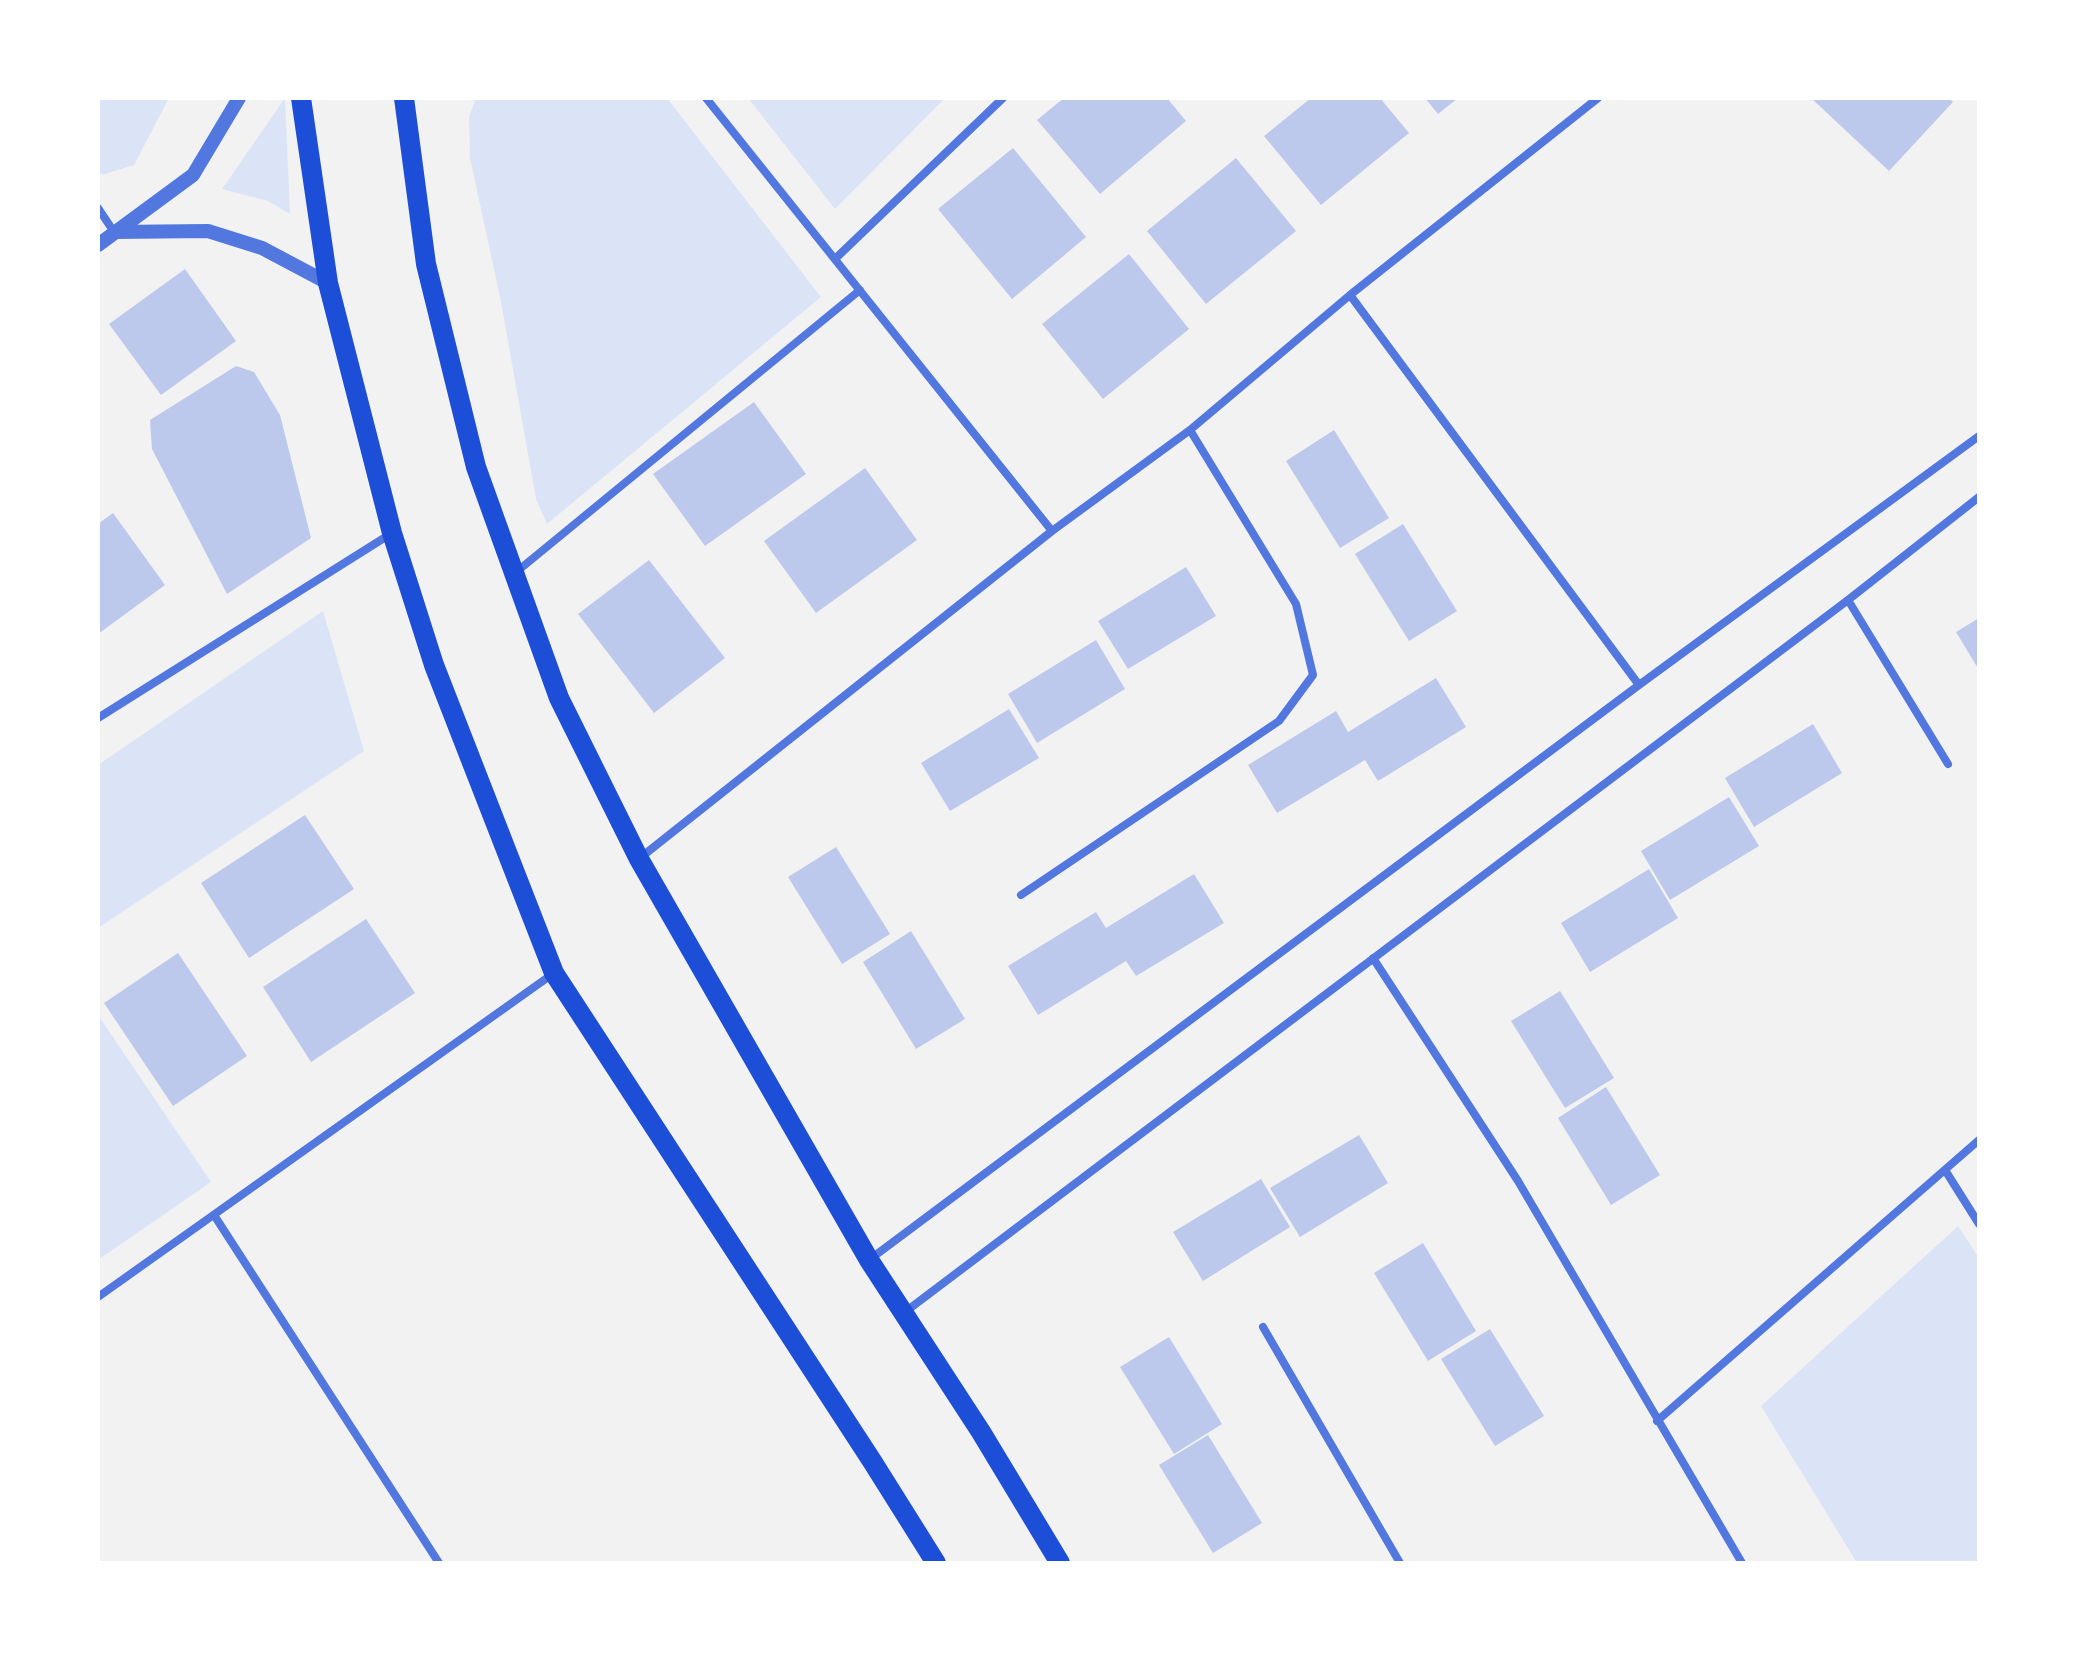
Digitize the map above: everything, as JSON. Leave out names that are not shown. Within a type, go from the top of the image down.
[{"type":"main road","points":[[301,98],[328,283],[392,533],[434,665],[554,973],[936,1563]]},
{"type":"main road","points":[[404,98],[426,264],[476,467],[559,698],[639,859],[869,1260],[905,1312],[1060,1563]]},
{"type":"street","points":[[98,245],[193,175],[239,98]]},
{"type":"street","points":[[706,98],[1052,531]]},
{"type":"street","points":[[836,258],[1003,98]]},
{"type":"street","points":[[1579,98],[1586,108]]},
{"type":"street","points":[[639,859],[1052,531],[1190,430],[1350,295],[1598,98]]},
{"type":"street","points":[[98,208],[114,232]]},
{"type":"street","points":[[114,232],[208,231],[262,248],[328,283]]},
{"type":"street","points":[[515,574],[860,290]]},
{"type":"street","points":[[1350,295],[1639,685]]},
{"type":"street","points":[[1021,895],[1279,721],[1313,675],[1296,604],[1190,430]]},
{"type":"street","points":[[869,1260],[1639,685],[1979,436]]},
{"type":"street","points":[[905,1312],[1848,600],[1979,497]]},
{"type":"street","points":[[98,718],[392,533]]},
{"type":"street","points":[[1848,600],[1948,764]]},
{"type":"street","points":[[1373,958],[1518,1181],[1742,1563]]},
{"type":"street","points":[[98,1297],[554,973]]},
{"type":"street","points":[[1657,1421],[1979,1140]]},
{"type":"street","points":[[1945,1170],[1979,1224]]},
{"type":"street","points":[[214,1215],[439,1563]]},
{"type":"street","points":[[1263,1327],[1400,1563]]},
{"type":"shaded area","points":[[98,98],[169,98],[134,165],[102,175],[98,170]]},
{"type":"shaded area","points":[[285,98],[290,214],[268,201],[222,189]]},
{"type":"shaded area","points":[[476,98],[667,98],[821,297],[547,524],[536,499],[501,302],[470,158],[469,117]]},
{"type":"shaded area","points":[[748,98],[945,98],[835,209]]},
{"type":"shaded area","points":[[323,611],[364,751],[98,928],[98,765]]},
{"type":"shaded area","points":[[98,1015],[211,1182],[98,1260]]},
{"type":"shaded area","points":[[1958,1226],[1979,1258],[1979,1563],[1857,1563],[1761,1406]]},
{"type":"building","points":[[1064,98],[1167,98],[1186,121],[1100,194],[1037,120]]},
{"type":"building","points":[[1311,98],[1380,98],[1409,133],[1321,205],[1264,136]]},
{"type":"building","points":[[1425,98],[1458,98],[1438,114]]},
{"type":"building","points":[[1811,98],[1948,98],[1953,102],[1889,171]]},
{"type":"building","points":[[1013,148],[1086,237],[1012,299],[938,209]]},
{"type":"building","points":[[1236,158],[1296,231],[1206,304],[1147,231]]},
{"type":"building","points":[[1129,254],[1189,329],[1103,399],[1042,324]]},
{"type":"building","points":[[185,269],[236,341],[161,395],[109,324]]},
{"type":"building","points":[[236,366],[254,372],[280,415],[311,538],[227,594],[152,449],[150,420]]},
{"type":"building","points":[[754,402],[806,474],[705,546],[653,474]]},
{"type":"building","points":[[1334,430],[1389,518],[1340,548],[1286,461]]},
{"type":"building","points":[[865,468],[917,540],[816,613],[764,541]]},
{"type":"building","points":[[113,513],[165,585],[98,634],[98,524]]},
{"type":"building","points":[[1403,524],[1457,611],[1409,641],[1355,554]]},
{"type":"building","points":[[649,560],[725,658],[654,713],[578,614]]},
{"type":"building","points":[[1186,567],[1216,616],[1128,669],[1098,621]]},
{"type":"building","points":[[1979,618],[1979,670],[1956,632]]},
{"type":"building","points":[[1096,640],[1125,689],[1037,743],[1008,694]]},
{"type":"building","points":[[1436,678],[1466,727],[1378,781],[1365,760],[1277,813],[1248,765],[1336,711],[1348,732]]},
{"type":"building","points":[[1009,709],[1039,758],[950,811],[921,763]]},
{"type":"building","points":[[1813,724],[1842,773],[1754,827],[1725,778]]},
{"type":"building","points":[[1729,797],[1759,846],[1670,900],[1641,851]]},
{"type":"building","points":[[305,815],[354,889],[249,958],[201,883]]},
{"type":"building","points":[[836,847],[890,934],[842,964],[788,877]]},
{"type":"building","points":[[1649,869],[1678,918],[1590,972],[1561,923]]},
{"type":"building","points":[[1194,874],[1224,923],[1136,976],[1126,961],[1038,1015],[1008,966],[1096,912],[1106,928]]},
{"type":"building","points":[[366,919],[415,993],[311,1062],[263,987]]},
{"type":"building","points":[[911,931],[965,1019],[916,1049],[863,962]]},
{"type":"building","points":[[178,953],[247,1056],[173,1106],[104,1003]]},
{"type":"building","points":[[1560,991],[1614,1078],[1565,1108],[1511,1021]]},
{"type":"building","points":[[1606,1087],[1660,1175],[1611,1205],[1558,1118]]},
{"type":"building","points":[[1359,1135],[1388,1183],[1300,1237],[1270,1188]]},
{"type":"building","points":[[1261,1179],[1290,1227],[1203,1281],[1173,1232]]},
{"type":"building","points":[[1423,1243],[1476,1331],[1428,1361],[1374,1273]]},
{"type":"building","points":[[1490,1329],[1544,1416],[1495,1446],[1441,1359]]},
{"type":"building","points":[[1169,1337],[1222,1424],[1174,1454],[1120,1367]]},
{"type":"building","points":[[1208,1435],[1262,1523],[1213,1553],[1159,1465]]}]
